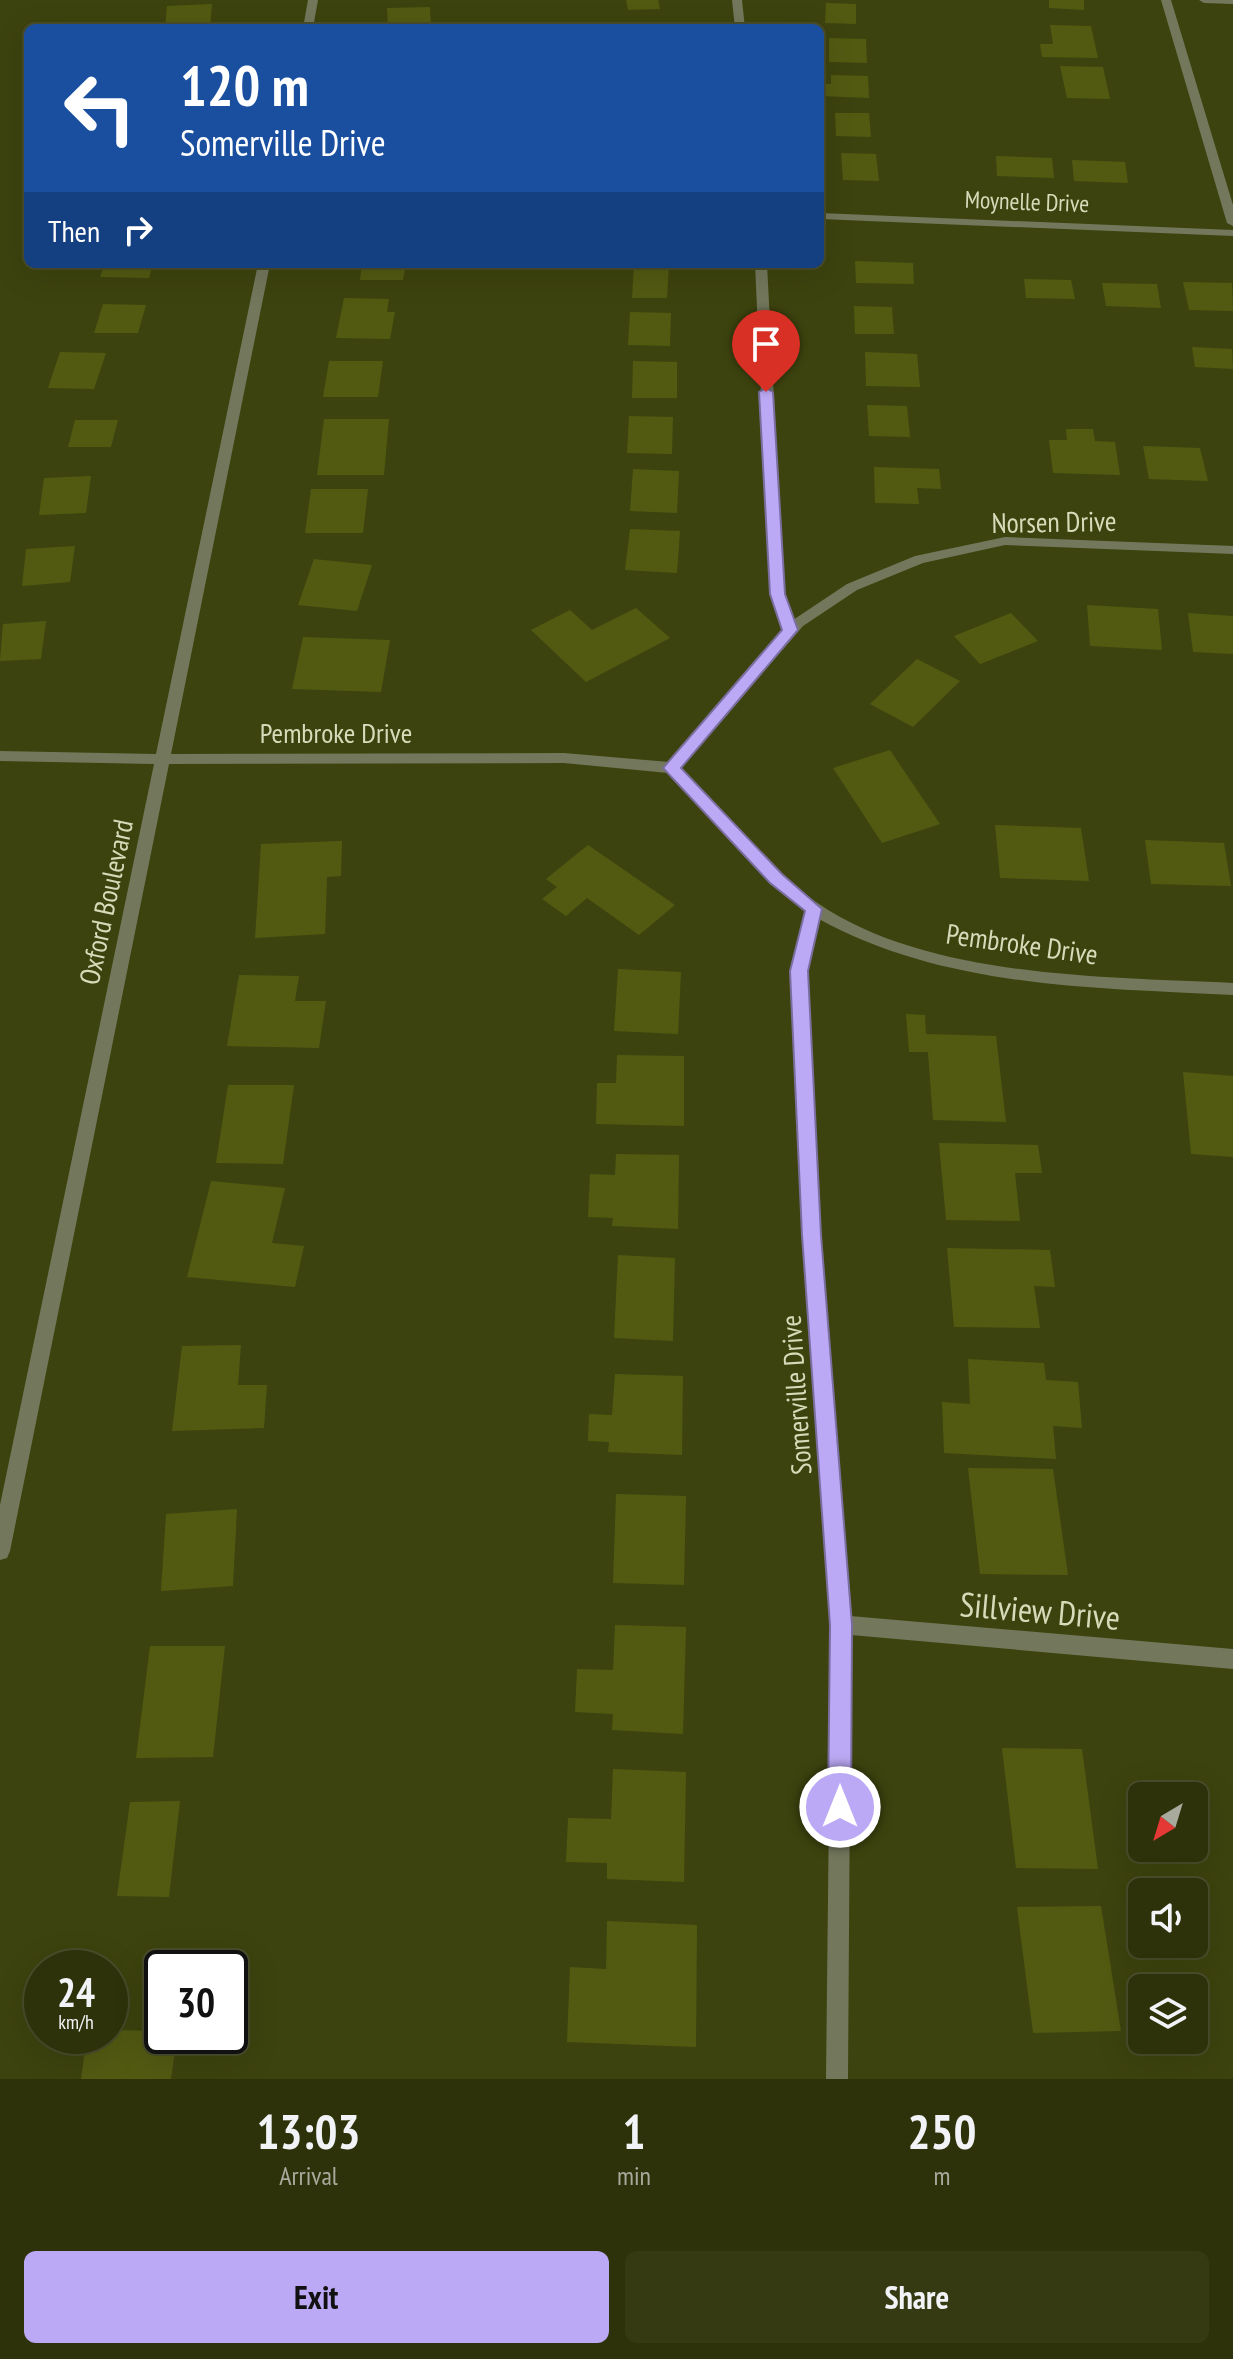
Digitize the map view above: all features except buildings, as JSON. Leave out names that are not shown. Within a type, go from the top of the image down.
[{"type":"street","points":[[309,24],[313,0]]},
{"type":"street","points":[[737,0],[740,24]]},
{"type":"street","points":[[1166,0],[1233,223]]},
{"type":"street","points":[[1204,0],[1233,1]]},
{"type":"street","name":"Moynelle Drive","points":[[824,216],[1233,233]]},
{"type":"street","name":"Oxford Boulevard","points":[[0,1551],[263,268]]},
{"type":"street","points":[[761,268],[777,594],[790,630]]},
{"type":"street","name":"Norsen Drive","points":[[672,768],[790,630],[852,587],[920,559],[1005,541],[1233,550]]},
{"type":"street","name":"Pembroke Drive","points":[[0,756],[162,759],[564,758],[672,768]]},
{"type":"street","points":[[672,768],[776,879],[814,909]]},
{"type":"street","name":"Pembroke Drive","points":[[814,909],[877,941],[943,961],[1092,981],[1233,989]]},
{"type":"street","name":"Somerville Drive","points":[[814,909],[799,971],[812,1235],[841,1625],[837,2079]]},
{"type":"street","name":"Sillview Drive","points":[[841,1625],[1233,1659]]},
{"type":"route","points":[[766,392],[777,594],[790,630],[672,768],[776,879],[814,909],[799,971],[812,1235],[841,1625],[840,1807]]}]
